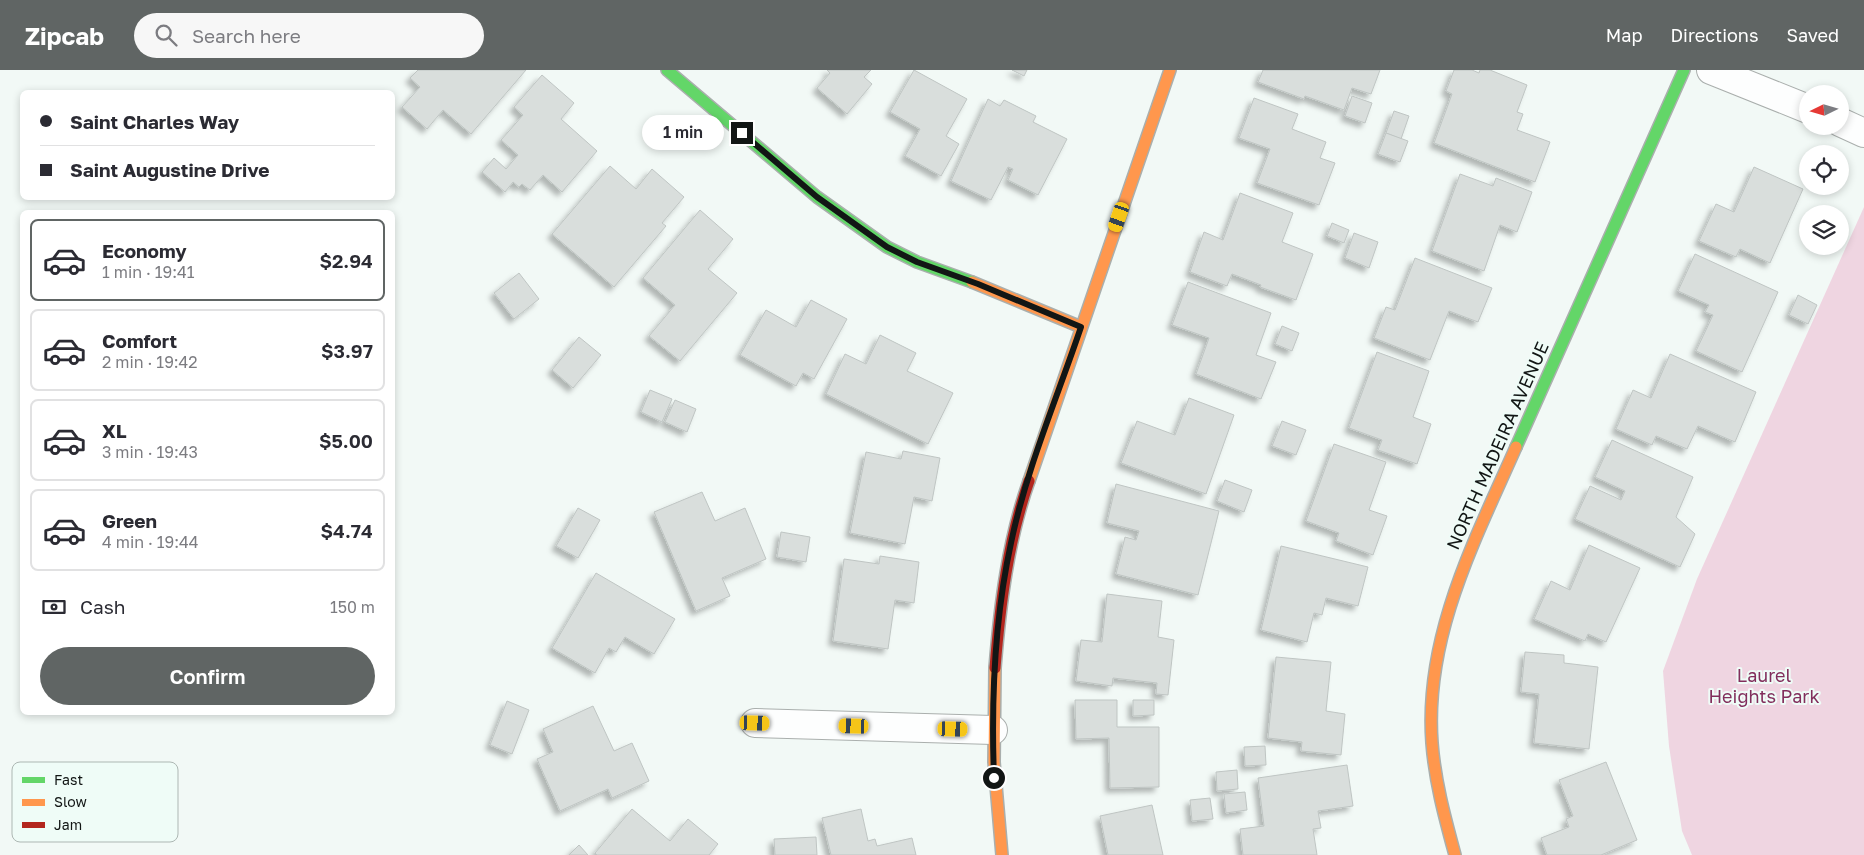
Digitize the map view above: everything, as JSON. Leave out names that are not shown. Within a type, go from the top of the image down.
[{"type":"street","points":[[667,70],[817,197],[887,247],[917,262],[978,284],[1081,327]]},
{"type":"street","points":[[1002,855],[994,778],[993,730],[996,633],[1011,542],[1024,494],[1170,70]]},
{"type":"street","name":"NORTH MADEIRA AVENUE","points":[[1455,855],[1440,804],[1430,726],[1434,672],[1446,615],[1465,562],[1684,70]]},
{"type":"street","points":[[1711,70],[1799,105]]},
{"type":"street","points":[[1849,126],[1864,133]]},
{"type":"street","points":[[755,723],[993,730]]},
{"type":"green space","name":"Laurel Heights Park","points":[[1864,207],[1864,855],[1692,855],[1682,831],[1669,746],[1663,671],[1697,579],[1842,255],[1849,255],[1849,240]]},
{"type":"building","points":[[418,70],[526,70],[471,134],[443,110],[427,129],[402,107],[420,87],[410,78]]},
{"type":"building","points":[[827,70],[871,70],[864,77],[872,84],[847,114],[817,88],[830,73]]},
{"type":"building","points":[[914,70],[967,99],[946,136],[959,144],[941,176],[905,156],[920,129],[890,112]]},
{"type":"building","points":[[1012,70],[1027,70],[1024,76]]},
{"type":"building","points":[[1263,70],[1380,70],[1371,94],[1352,88],[1344,110],[1305,96],[1304,99],[1258,82]]},
{"type":"building","points":[[1454,70],[1472,70],[1479,73],[1480,70],[1490,70],[1527,85],[1517,112],[1523,114],[1517,130],[1550,142],[1535,182],[1434,143],[1452,94],[1446,91]]},
{"type":"building","points":[[542,75],[574,103],[561,119],[597,151],[562,192],[543,175],[530,190],[522,184],[519,187],[513,182],[505,192],[482,172],[494,158],[506,169],[518,155],[501,140],[523,115],[514,107]]},
{"type":"building","points":[[1352,96],[1372,103],[1365,123],[1345,116]]},
{"type":"building","points":[[1254,98],[1298,114],[1292,129],[1326,142],[1320,158],[1335,163],[1319,205],[1257,183],[1270,149],[1239,138]]},
{"type":"building","points":[[988,99],[1000,106],[1004,100],[1036,116],[1033,122],[1067,139],[1038,195],[1008,180],[1013,169],[1008,167],[991,200],[951,181]]},
{"type":"building","points":[[1394,111],[1409,116],[1401,139],[1386,133]]},
{"type":"building","points":[[1386,133],[1408,141],[1400,162],[1378,154]]},
{"type":"building","points":[[610,166],[636,189],[652,169],[684,197],[662,223],[666,226],[614,287],[552,234]]},
{"type":"building","points":[[1754,167],[1799,187],[1800,195],[1770,263],[1740,249],[1736,257],[1699,241],[1716,204],[1734,212]]},
{"type":"building","points":[[1460,174],[1493,186],[1496,178],[1532,192],[1517,232],[1500,225],[1484,271],[1432,251]]},
{"type":"building","points":[[1240,193],[1293,213],[1282,242],[1313,254],[1296,300],[1260,287],[1261,285],[1232,274],[1227,286],[1190,272],[1204,232],[1223,240]]},
{"type":"building","points":[[700,210],[733,239],[708,269],[737,293],[680,361],[649,336],[675,305],[643,278]]},
{"type":"building","points":[[1332,223],[1349,230],[1344,243],[1327,236]]},
{"type":"building","points":[[1354,233],[1378,242],[1369,268],[1345,258]]},
{"type":"building","points":[[1695,254],[1778,292],[1742,372],[1696,351],[1713,315],[1705,312],[1709,305],[1678,291]]},
{"type":"building","points":[[1415,258],[1492,288],[1478,322],[1449,311],[1430,360],[1374,338],[1386,307],[1395,310]]},
{"type":"building","points":[[519,273],[539,299],[514,319],[494,293]]},
{"type":"building","points":[[1188,282],[1271,313],[1256,355],[1276,362],[1261,399],[1196,374],[1209,338],[1172,325]]},
{"type":"building","points":[[1798,295],[1817,305],[1808,324],[1789,315]]},
{"type":"building","points":[[811,300],[847,319],[814,379],[803,373],[796,386],[740,355],[766,310],[796,327]]},
{"type":"building","points":[[1282,326],[1299,333],[1292,351],[1275,344]]},
{"type":"building","points":[[880,335],[916,353],[907,371],[953,393],[928,444],[826,394],[845,354],[866,364]]},
{"type":"building","points":[[579,337],[601,355],[573,388],[552,370]]},
{"type":"building","points":[[1377,352],[1429,371],[1413,417],[1431,424],[1417,464],[1378,450],[1382,440],[1349,428]]},
{"type":"building","points":[[1670,354],[1756,392],[1735,442],[1698,426],[1687,449],[1656,436],[1652,445],[1616,429],[1633,390],[1651,398]]},
{"type":"building","points":[[650,390],[672,399],[662,422],[641,412]]},
{"type":"building","points":[[1189,398],[1234,415],[1206,494],[1121,463],[1137,421],[1175,435]]},
{"type":"building","points":[[675,400],[696,409],[687,432],[665,422]]},
{"type":"building","points":[[1282,421],[1306,430],[1296,455],[1272,446]]},
{"type":"building","points":[[1612,440],[1693,477],[1676,517],[1695,534],[1680,567],[1575,519],[1590,486],[1621,500],[1625,491],[1595,477]]},
{"type":"building","points":[[1334,444],[1386,462],[1369,510],[1387,516],[1373,555],[1336,541],[1339,533],[1306,521]]},
{"type":"building","points":[[903,451],[940,458],[932,501],[914,497],[905,544],[850,533],[866,452],[901,459]]},
{"type":"building","points":[[1225,480],[1252,490],[1244,512],[1217,501]]},
{"type":"building","points":[[1116,484],[1219,511],[1198,595],[1116,574],[1125,537],[1136,540],[1139,531],[1107,523]]},
{"type":"building","points":[[702,492],[715,521],[745,508],[766,559],[722,578],[730,596],[696,611],[654,512]]},
{"type":"building","points":[[578,508],[600,520],[578,558],[556,546]]},
{"type":"building","points":[[781,532],[810,537],[806,562],[777,557]]},
{"type":"building","points":[[1589,545],[1640,568],[1606,642],[1588,634],[1585,641],[1534,619],[1551,581],[1570,590]]},
{"type":"building","points":[[1281,546],[1368,567],[1358,606],[1326,598],[1322,615],[1314,613],[1307,642],[1261,630]]},
{"type":"building","points":[[880,556],[919,562],[914,603],[895,600],[888,649],[833,641],[844,559],[879,564]]},
{"type":"building","points":[[596,573],[675,619],[654,654],[625,637],[616,652],[609,648],[595,673],[552,648]]},
{"type":"building","points":[[1107,594],[1162,601],[1158,637],[1174,640],[1168,695],[1156,694],[1157,683],[1113,678],[1112,686],[1076,681],[1081,640],[1102,642]]},
{"type":"building","points":[[1525,652],[1564,655],[1564,663],[1598,667],[1589,749],[1534,743],[1539,694],[1521,692]]},
{"type":"building","points":[[1276,657],[1331,662],[1326,711],[1345,714],[1341,755],[1301,751],[1302,742],[1268,738]]},
{"type":"building","points":[[1075,700],[1117,700],[1117,727],[1159,727],[1159,787],[1110,788],[1109,738],[1076,739]]},
{"type":"building","points":[[1133,700],[1154,700],[1154,715],[1133,716]]},
{"type":"building","points":[[507,701],[529,710],[512,754],[490,745]]},
{"type":"building","points":[[593,706],[614,751],[632,743],[649,781],[612,798],[608,789],[560,811],[537,759],[553,752],[543,729]]},
{"type":"building","points":[[1265,746],[1266,765],[1245,766],[1244,747]]},
{"type":"building","points":[[1606,762],[1637,840],[1601,855],[1547,855],[1541,838],[1569,827],[1566,819],[1573,816],[1559,780]]},
{"type":"building","points":[[1347,765],[1353,806],[1318,811],[1321,828],[1313,829],[1317,855],[1243,855],[1240,829],[1264,826],[1258,778]]},
{"type":"building","points":[[1237,770],[1238,789],[1217,791],[1216,772]]},
{"type":"building","points":[[1245,792],[1247,810],[1226,813],[1224,794]]},
{"type":"building","points":[[1210,798],[1213,819],[1192,821],[1190,800]]},
{"type":"building","points":[[1152,805],[1163,855],[1108,855],[1100,816]]},
{"type":"building","points":[[632,809],[670,841],[688,819],[718,844],[709,855],[597,855],[595,853]]},
{"type":"building","points":[[861,809],[868,841],[875,839],[877,846],[912,838],[916,855],[831,855],[822,818]]},
{"type":"building","points":[[816,837],[817,855],[775,855],[774,839]]},
{"type":"building","points":[[579,845],[588,855],[569,855]]},
{"type":"traffic: fast","points":[[667,70],[817,197],[887,247],[917,262],[972,282]]},
{"type":"traffic: fast","points":[[1516,447],[1684,70]]},
{"type":"traffic: slow","points":[[1029,481],[1170,70]]},
{"type":"traffic: slow","points":[[972,282],[1081,327]]},
{"type":"traffic: slow","points":[[1455,855],[1441,800],[1433,757],[1432,704],[1436,665],[1455,591],[1484,518],[1516,447]]},
{"type":"traffic: slow","points":[[995,668],[994,762],[1002,855]]},
{"type":"traffic: jam","points":[[995,668],[999,620],[1010,549],[1029,481]]},
{"type":"route","points":[[742,133],[817,197],[887,247],[917,262],[978,284],[1081,327],[1024,494],[1011,542],[996,633],[993,730],[994,778]]}]
